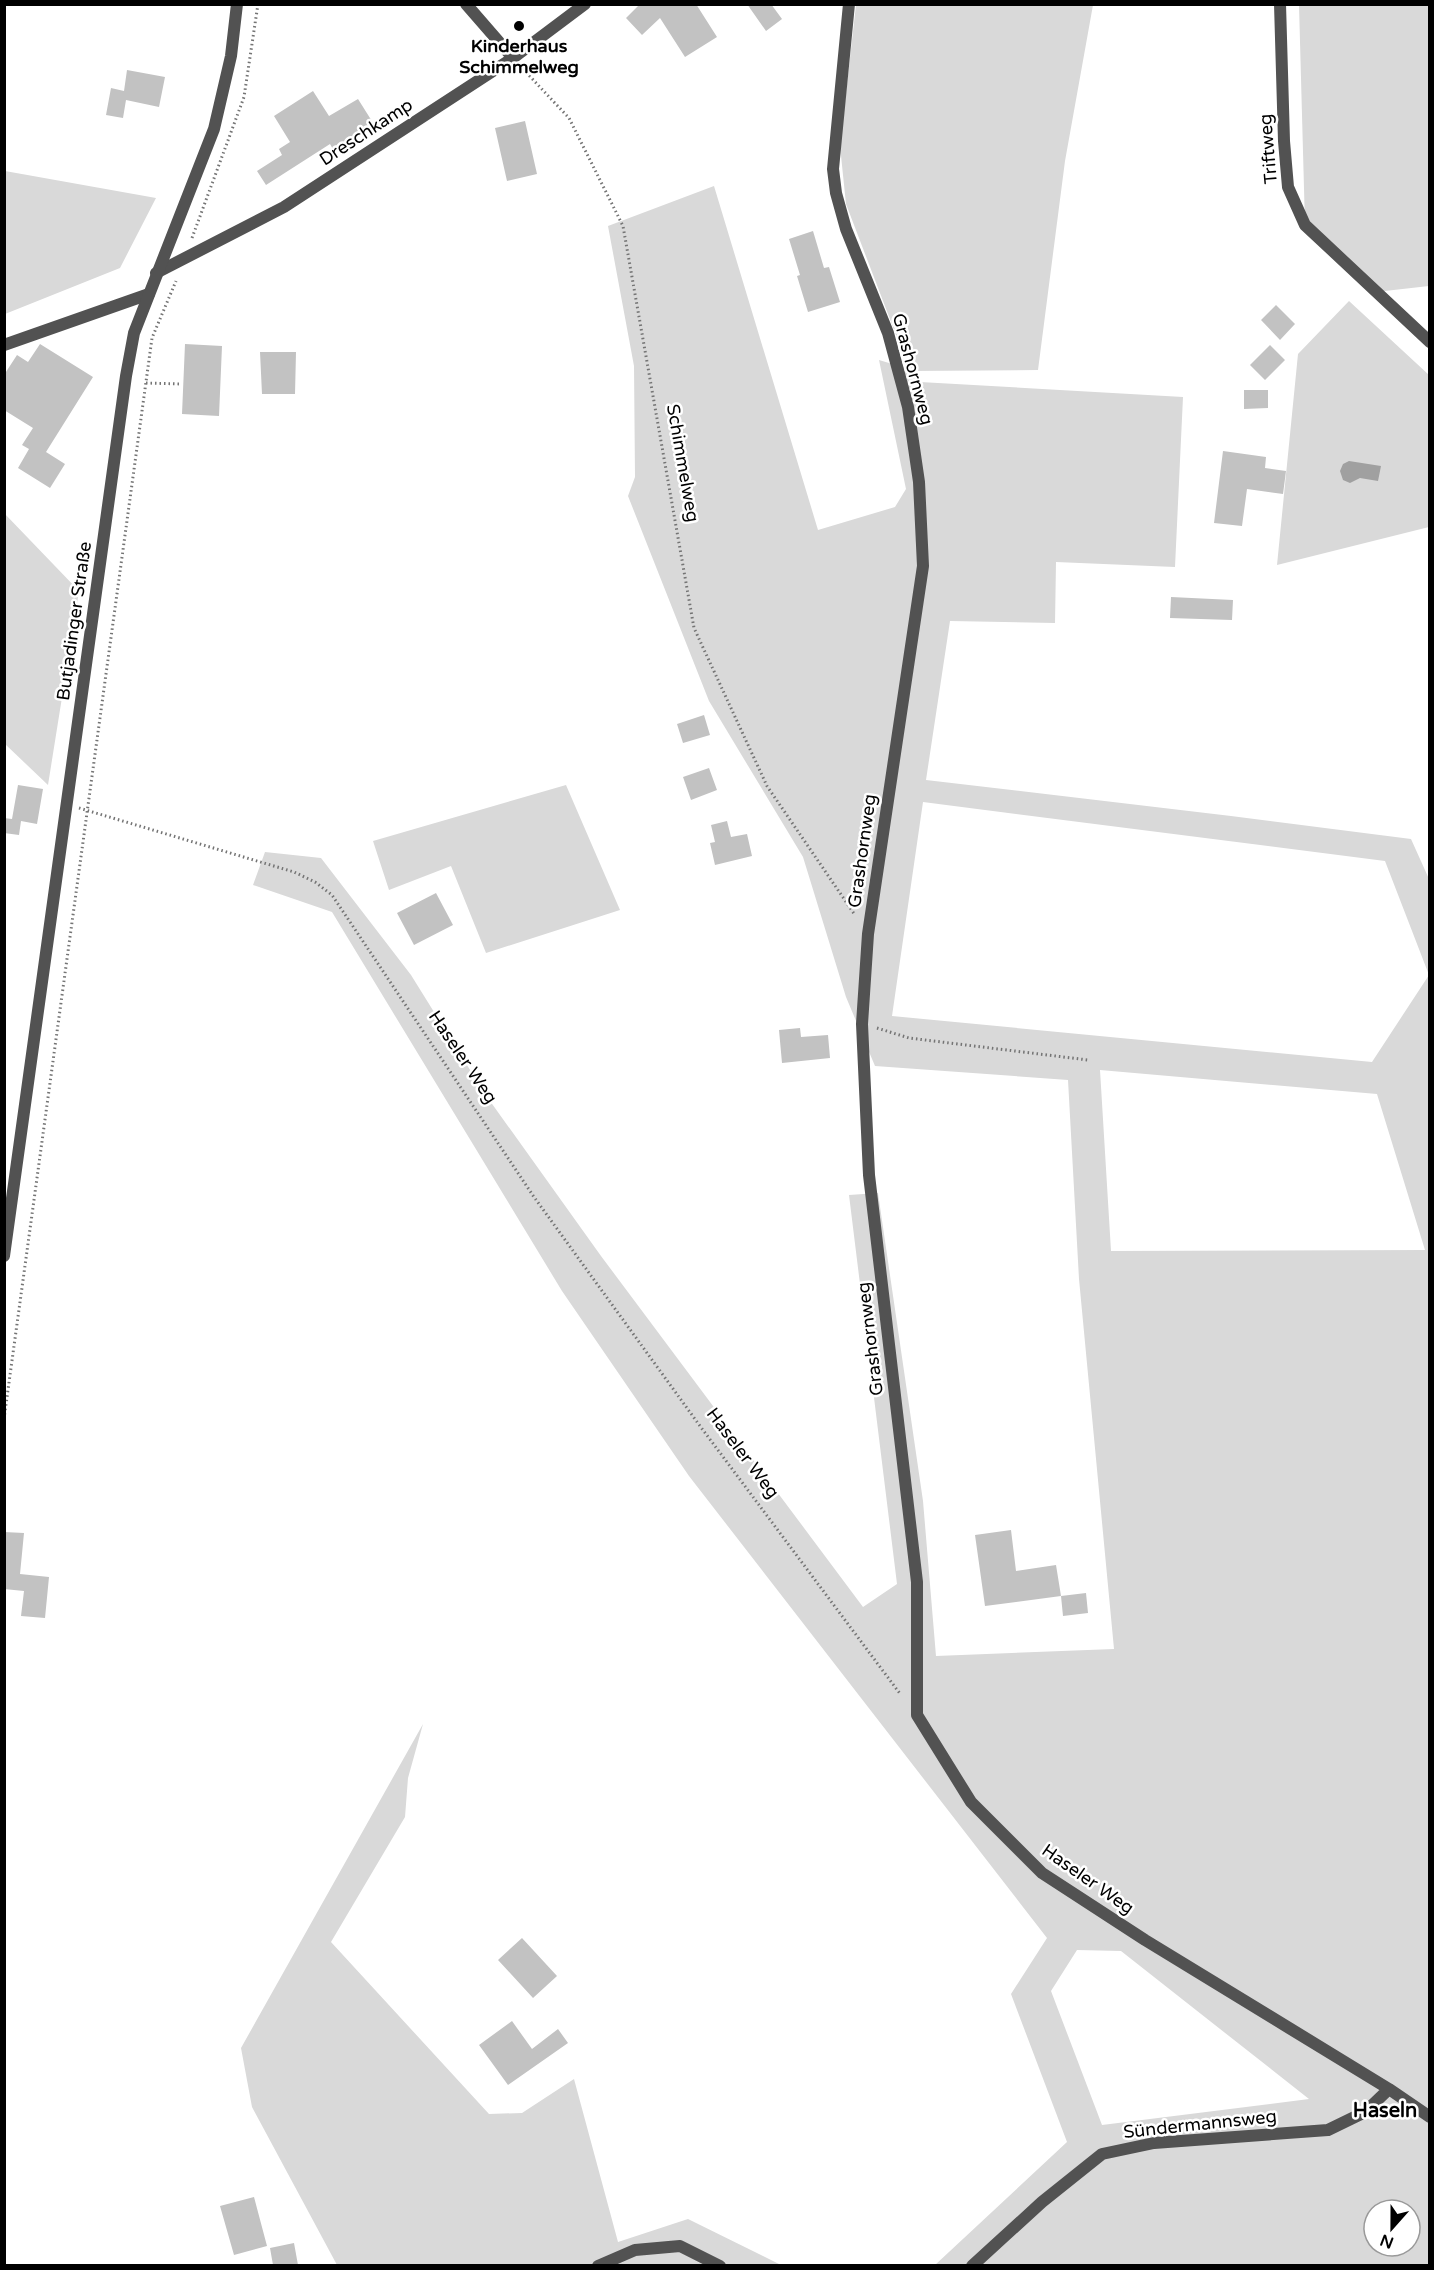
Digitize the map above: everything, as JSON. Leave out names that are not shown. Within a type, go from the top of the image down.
[{"type":"street","name":"Butjadinger Straße","points":[[4,1256],[126,376],[134,333],[214,129],[231,56],[237,4]]},
{"type":"street","points":[[466,4],[513,58]]},
{"type":"street","name":"Dreschkamp","points":[[156,273],[284,207],[513,58],[585,4]]},
{"type":"street","name":"Grashornweg","points":[[849,4],[833,148],[834,181],[846,229],[888,333],[908,407],[919,482],[923,566],[868,934],[862,1024],[868,1175],[917,1582],[917,1715]]},
{"type":"street","name":"Triftweg","points":[[1280,4],[1284,141],[1288,187],[1305,225],[1430,342]]},
{"type":"street","points":[[4,345],[149,294]]},
{"type":"street","name":"Haseler Weg","points":[[917,1715],[971,1802],[1042,1873],[1145,1940],[1430,2116]]},
{"type":"street","name":"Sündermannsweg","points":[[972,2265],[1042,2202],[1102,2154],[1154,2143],[1329,2130],[1365,2112],[1389,2089]]},
{"type":"street","points":[[598,2265],[635,2250],[680,2246],[720,2265]]},
{"type":"path","points":[[4,1419],[152,338],[244,97],[258,4]]},
{"type":"path","name":"Schimmelweg","points":[[513,58],[569,118],[622,226],[694,628],[767,786],[868,934]]},
{"type":"path","points":[[146,383],[182,384]]},
{"type":"path","name":"Haseler Weg","points":[[67,805],[294,872],[315,882],[332,895],[534,1197],[693,1416],[917,1715]]},
{"type":"path","points":[[862,1024],[909,1038],[1088,1060]]},
{"type":"shaded area","points":[[856,5],[1093,5],[1065,161],[1038,370],[910,371],[920,382],[1183,397],[1175,567],[1056,562],[1055,623],[950,621],[926,780],[1411,839],[1429,879],[1429,975],[1429,2265],[935,2265],[1067,2142],[1011,1994],[1047,1938],[689,1476],[562,1291],[332,912],[253,885],[265,852],[321,858],[411,975],[485,1094],[601,1256],[863,1607],[897,1584],[849,1195],[878,1193],[923,1501],[936,1656],[1114,1649],[1079,1279],[1068,1080],[875,1066],[846,997],[803,857],[709,701],[628,496],[635,477],[634,366],[608,226],[714,186],[818,530],[895,507],[906,489],[879,360],[909,369],[846,204],[840,146]],"holes":[[[923,802],[1385,861],[1429,975],[1372,1062],[892,1016]],[[1100,1070],[1377,1094],[1425,1250],[1111,1251]],[[1077,1950],[1121,1951],[1309,2099],[1102,2125],[1051,1991]]]},
{"type":"shaded area","points":[[1299,5],[1429,5],[1429,286],[1376,292],[1305,225]]},
{"type":"shaded area","points":[[5,171],[156,198],[120,268],[5,314]]},
{"type":"shaded area","points":[[1349,301],[1429,375],[1429,527],[1277,565],[1298,354]]},
{"type":"shaded area","points":[[1349,461],[1381,466],[1378,481],[1360,478],[1350,483],[1343,480],[1340,471],[1343,464]]},
{"type":"shaded area","points":[[4,513],[79,591],[48,785],[5,744]]},
{"type":"shaded area","points":[[566,785],[620,910],[486,953],[451,866],[389,890],[373,841]]},
{"type":"shaded area","points":[[423,1724],[408,1778],[405,1817],[331,1942],[489,2114],[522,2113],[574,2079],[618,2242],[688,2219],[781,2265],[337,2265],[252,2107],[241,2048]]},
{"type":"building","points":[[640,4],[696,4],[717,37],[685,57],[660,18],[642,35],[626,18]]},
{"type":"building","points":[[747,4],[771,4],[782,19],[766,31]]},
{"type":"building","points":[[127,70],[165,77],[159,107],[126,100],[123,118],[106,115],[111,88],[124,91]]},
{"type":"building","points":[[313,91],[329,116],[358,99],[375,126],[334,151],[330,144],[266,185],[257,171],[282,155],[279,149],[290,142],[274,116]]},
{"type":"building","points":[[525,121],[537,174],[507,181],[495,128]]},
{"type":"building","points":[[813,231],[824,268],[829,267],[840,302],[808,312],[789,239]]},
{"type":"building","points":[[1276,305],[1295,324],[1280,340],[1261,320]]},
{"type":"building","points":[[40,344],[93,377],[46,452],[65,464],[50,488],[18,468],[29,449],[22,445],[33,428],[4,410],[4,375],[17,355],[28,362]]},
{"type":"building","points":[[185,344],[222,346],[219,416],[182,414]]},
{"type":"building","points":[[1270,345],[1285,360],[1265,380],[1250,365]]},
{"type":"building","points":[[260,352],[296,352],[295,394],[262,394]]},
{"type":"building","points":[[1244,390],[1268,390],[1268,408],[1244,409]]},
{"type":"building","points":[[1223,451],[1266,457],[1265,468],[1286,471],[1283,494],[1247,489],[1242,526],[1214,523]]},
{"type":"building","points":[[1171,597],[1233,600],[1232,620],[1170,618]]},
{"type":"building","points":[[704,715],[710,735],[683,743],[677,724]]},
{"type":"building","points":[[709,768],[717,790],[691,800],[683,777]]},
{"type":"building","points":[[18,785],[43,789],[37,824],[21,821],[19,835],[4,833],[4,818],[12,819]]},
{"type":"building","points":[[727,821],[731,837],[747,834],[752,856],[715,865],[710,843],[715,842],[711,825]]},
{"type":"building","points":[[436,893],[453,925],[414,945],[397,913]]},
{"type":"building","points":[[800,1028],[801,1037],[828,1035],[830,1058],[782,1063],[779,1030]]},
{"type":"building","points":[[1011,1530],[1016,1571],[1056,1565],[1061,1596],[985,1606],[975,1535]]},
{"type":"building","points":[[4,1532],[24,1533],[20,1574],[49,1577],[45,1618],[21,1616],[24,1591],[4,1589]]},
{"type":"building","points":[[1086,1593],[1088,1613],[1063,1616],[1061,1596]]},
{"type":"building","points":[[522,1938],[557,1976],[533,1998],[498,1960]]},
{"type":"building","points":[[512,2021],[532,2049],[558,2029],[568,2043],[508,2085],[479,2045]]},
{"type":"building","points":[[254,2197],[267,2246],[234,2255],[220,2206]]},
{"type":"building","points":[[294,2243],[298,2265],[273,2265],[270,2248]]},
{"type":"place","name":"Kinderhaus Schimmelweg","points":[[519,26]]},
{"type":"district","name":"Haseln","points":[[1385,2111]]}]
